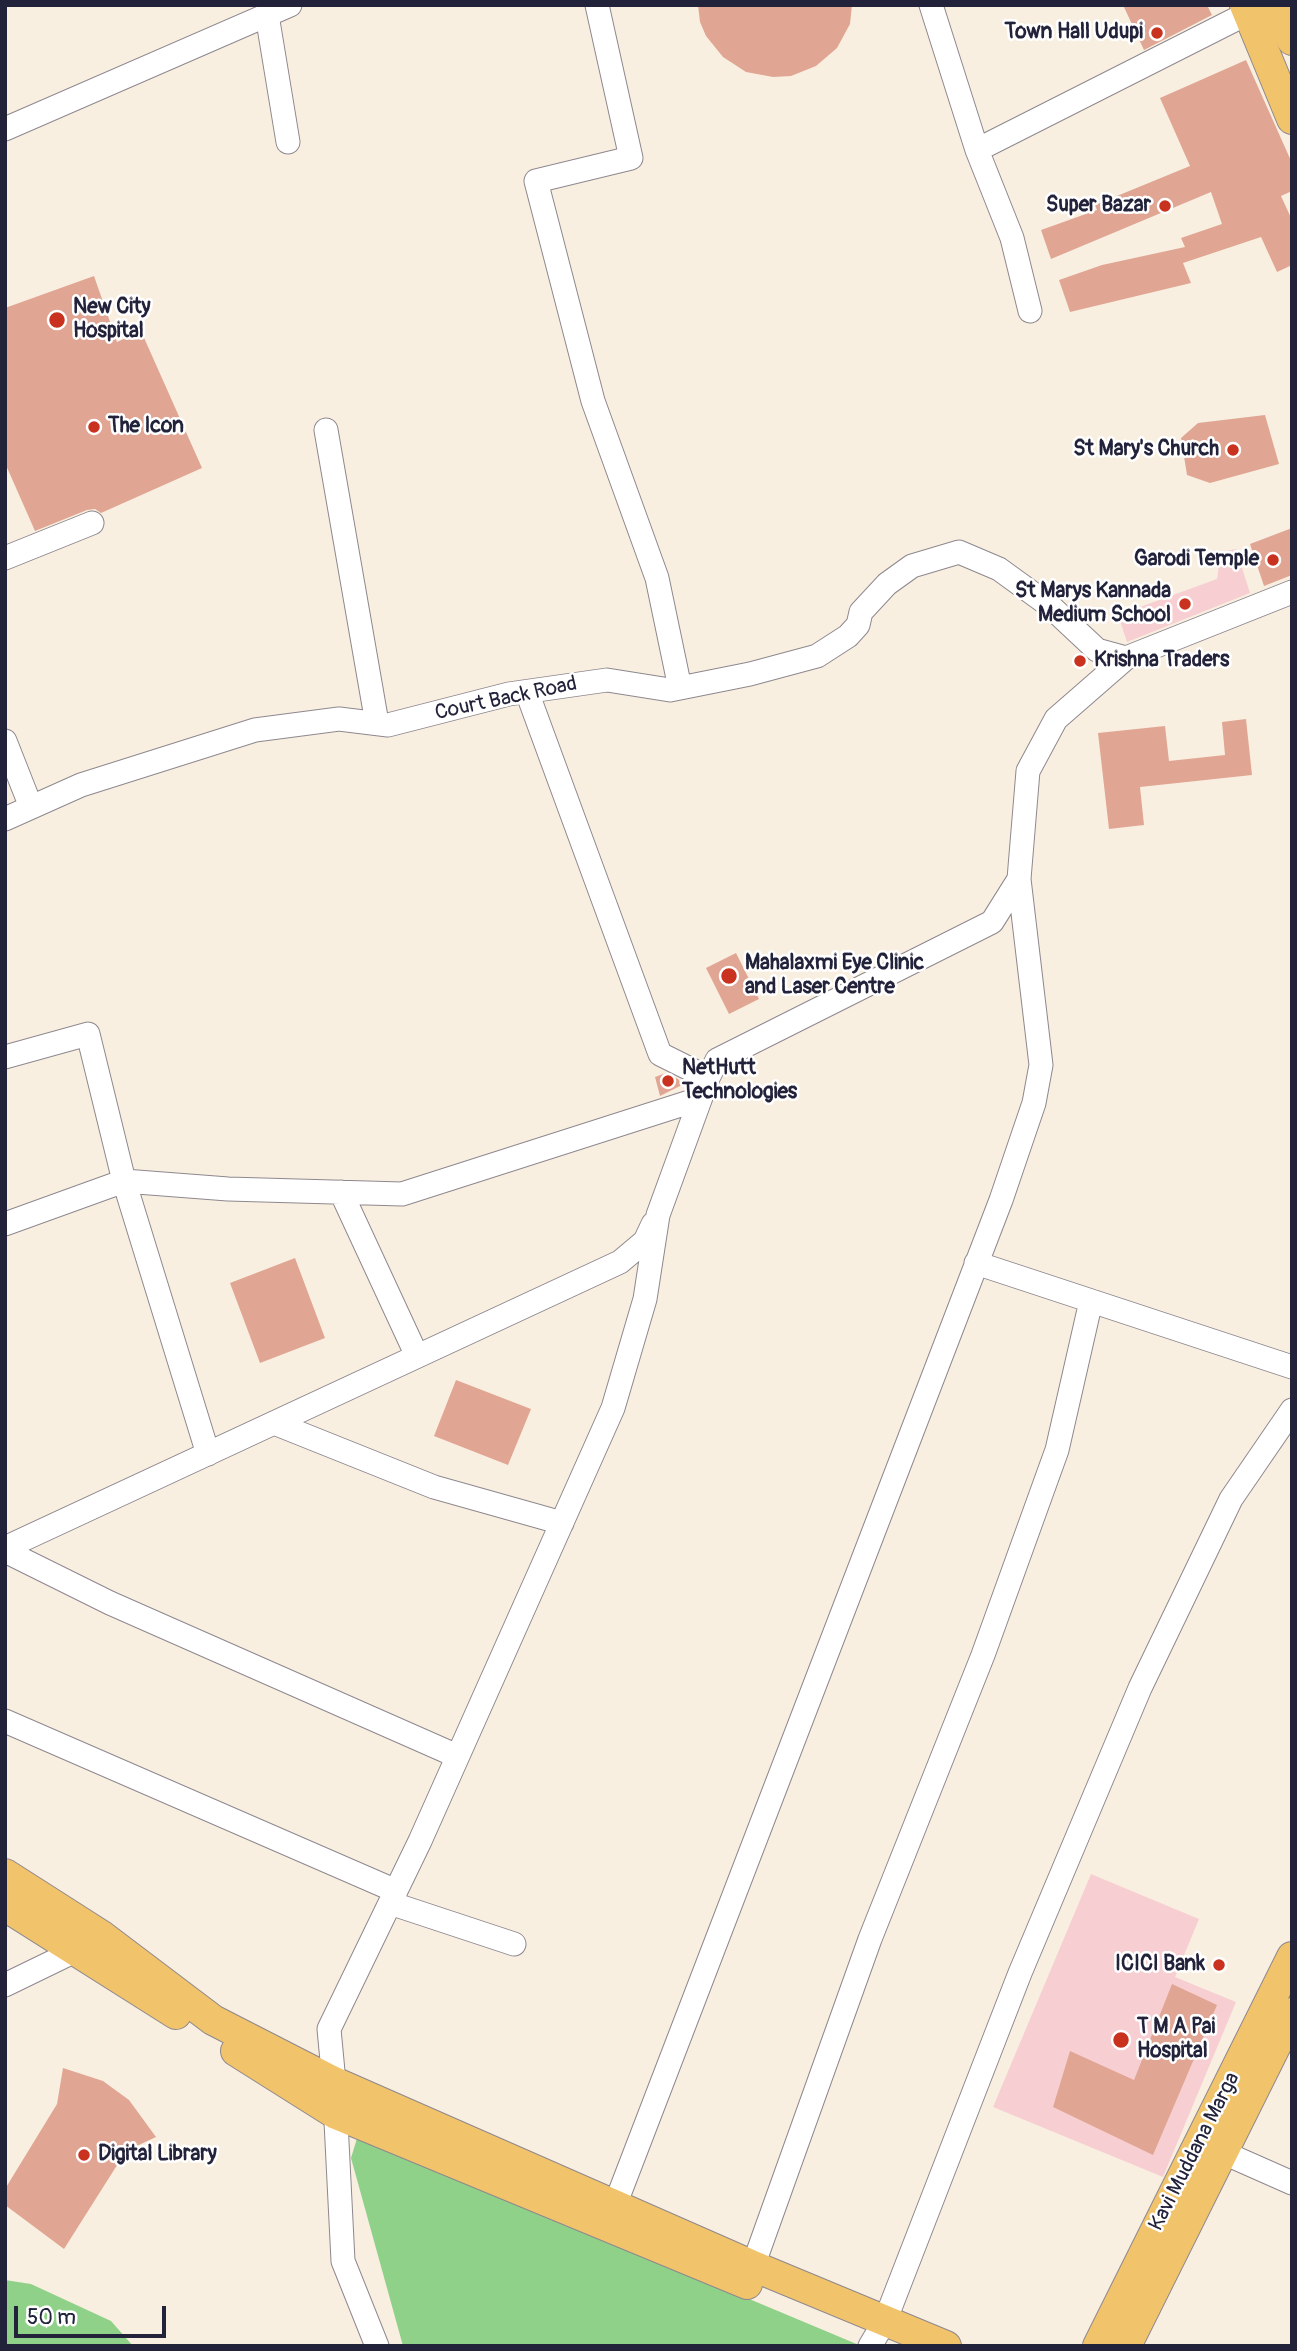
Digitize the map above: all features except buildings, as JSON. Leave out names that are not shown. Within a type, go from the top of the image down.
[{"type":"main road","points":[[1277,5],[1292,40]]},
{"type":"main road","points":[[1247,9],[1292,119]]},
{"type":"main road","points":[[5,1874],[102,1936],[213,2020],[334,2082],[753,2266],[877,2333],[946,2346]]},
{"type":"main road","points":[[5,1906],[336,2114],[709,2269],[907,2346]]},
{"type":"main road","name":"Kavi Muddana Marga","points":[[1098,2346],[1292,1957]]},
{"type":"main road","points":[[1126,2346],[1292,2013]]},
{"type":"street","points":[[5,129],[290,5]]},
{"type":"street","points":[[597,5],[631,158],[536,180],[593,401],[657,578],[680,688]]},
{"type":"street","points":[[931,5],[977,150],[1012,238],[1030,311]]},
{"type":"street","points":[[977,150],[1247,9]]},
{"type":"street","points":[[267,15],[288,142]]},
{"type":"street","points":[[326,430],[377,723]]},
{"type":"street","points":[[5,558],[92,523]]},
{"type":"street","name":"Court Back Road","points":[[5,819],[81,785],[255,730],[339,719],[388,725],[527,692],[607,680],[670,690],[750,674],[817,656],[848,636],[858,625],[861,612],[887,584],[912,566],[959,552],[999,569],[1050,606],[1097,650],[1126,658]]},
{"type":"street","points":[[615,2205],[1001,1200],[1034,1103],[1041,1065],[1019,879],[1028,771],[1056,719],[1126,658],[1292,592]]},
{"type":"street","points":[[527,692],[660,1054],[703,1088]]},
{"type":"street","points":[[5,741],[31,807]]},
{"type":"street","points":[[5,1549],[620,1262],[645,1241],[658,1215],[703,1088],[717,1060],[992,922],[1019,879]]},
{"type":"street","points":[[5,1057],[88,1034],[124,1181],[208,1454]]},
{"type":"street","points":[[5,1224],[124,1181],[228,1189],[402,1194],[703,1088]]},
{"type":"street","points":[[341,1192],[417,1356]]},
{"type":"street","points":[[377,2346],[343,2261],[329,2029],[393,1897],[613,1408],[645,1298],[658,1215]]},
{"type":"street","points":[[976,1263],[1292,1367]]},
{"type":"street","points":[[753,2266],[870,1939],[983,1655],[1057,1450],[1091,1301]]},
{"type":"street","points":[[877,2333],[1020,1973],[1140,1688],[1231,1499],[1292,1410]]},
{"type":"street","points":[[274,1423],[434,1487],[562,1523]]},
{"type":"street","points":[[5,1549],[110,1603],[457,1756]]},
{"type":"street","points":[[5,1721],[393,1897],[514,1944]]},
{"type":"street","points":[[5,1985],[75,1951]]},
{"type":"street","points":[[1222,2152],[1292,2183]]},
{"type":"shaded area","name":"St Marys Kannada Medium School","points":[[1236,549],[1250,593],[1127,642],[1118,615],[1217,579],[1221,552]]},
{"type":"shaded area","name":"T M A Pai Hospital","points":[[1091,1874],[1199,1919],[1175,1977],[1236,2002],[1163,2177],[993,2107]]},
{"type":"green space","points":[[358,2135],[859,2345],[403,2346],[351,2158]]},
{"type":"green space","points":[[5,2280],[31,2284],[111,2321],[133,2346],[5,2346]]},
{"type":"place","name":"Town Hall Udupi","points":[[1157,33]]},
{"type":"place","name":"Super Bazar","points":[[1165,206]]},
{"type":"place","name":"New City Hospital","points":[[57,320]]},
{"type":"place","name":"The Icon","points":[[94,427]]},
{"type":"place","name":"St Mary's Church","points":[[1233,450]]},
{"type":"place","name":"Garodi Temple","points":[[1273,560]]},
{"type":"place","name":"St Marys Kannada Medium School","points":[[1185,604]]},
{"type":"place","name":"Krishna Traders","points":[[1080,661]]},
{"type":"place","name":"Mahalaxmi Eye Clinic and Laser Centre","points":[[729,976]]},
{"type":"place","name":"NetHutt Technologies","points":[[668,1081]]},
{"type":"place","name":"ICICI Bank","points":[[1219,1965]]},
{"type":"place","name":"T M A Pai Hospital","points":[[1121,2040]]},
{"type":"place","name":"Digital Library","points":[[84,2155]]}]
